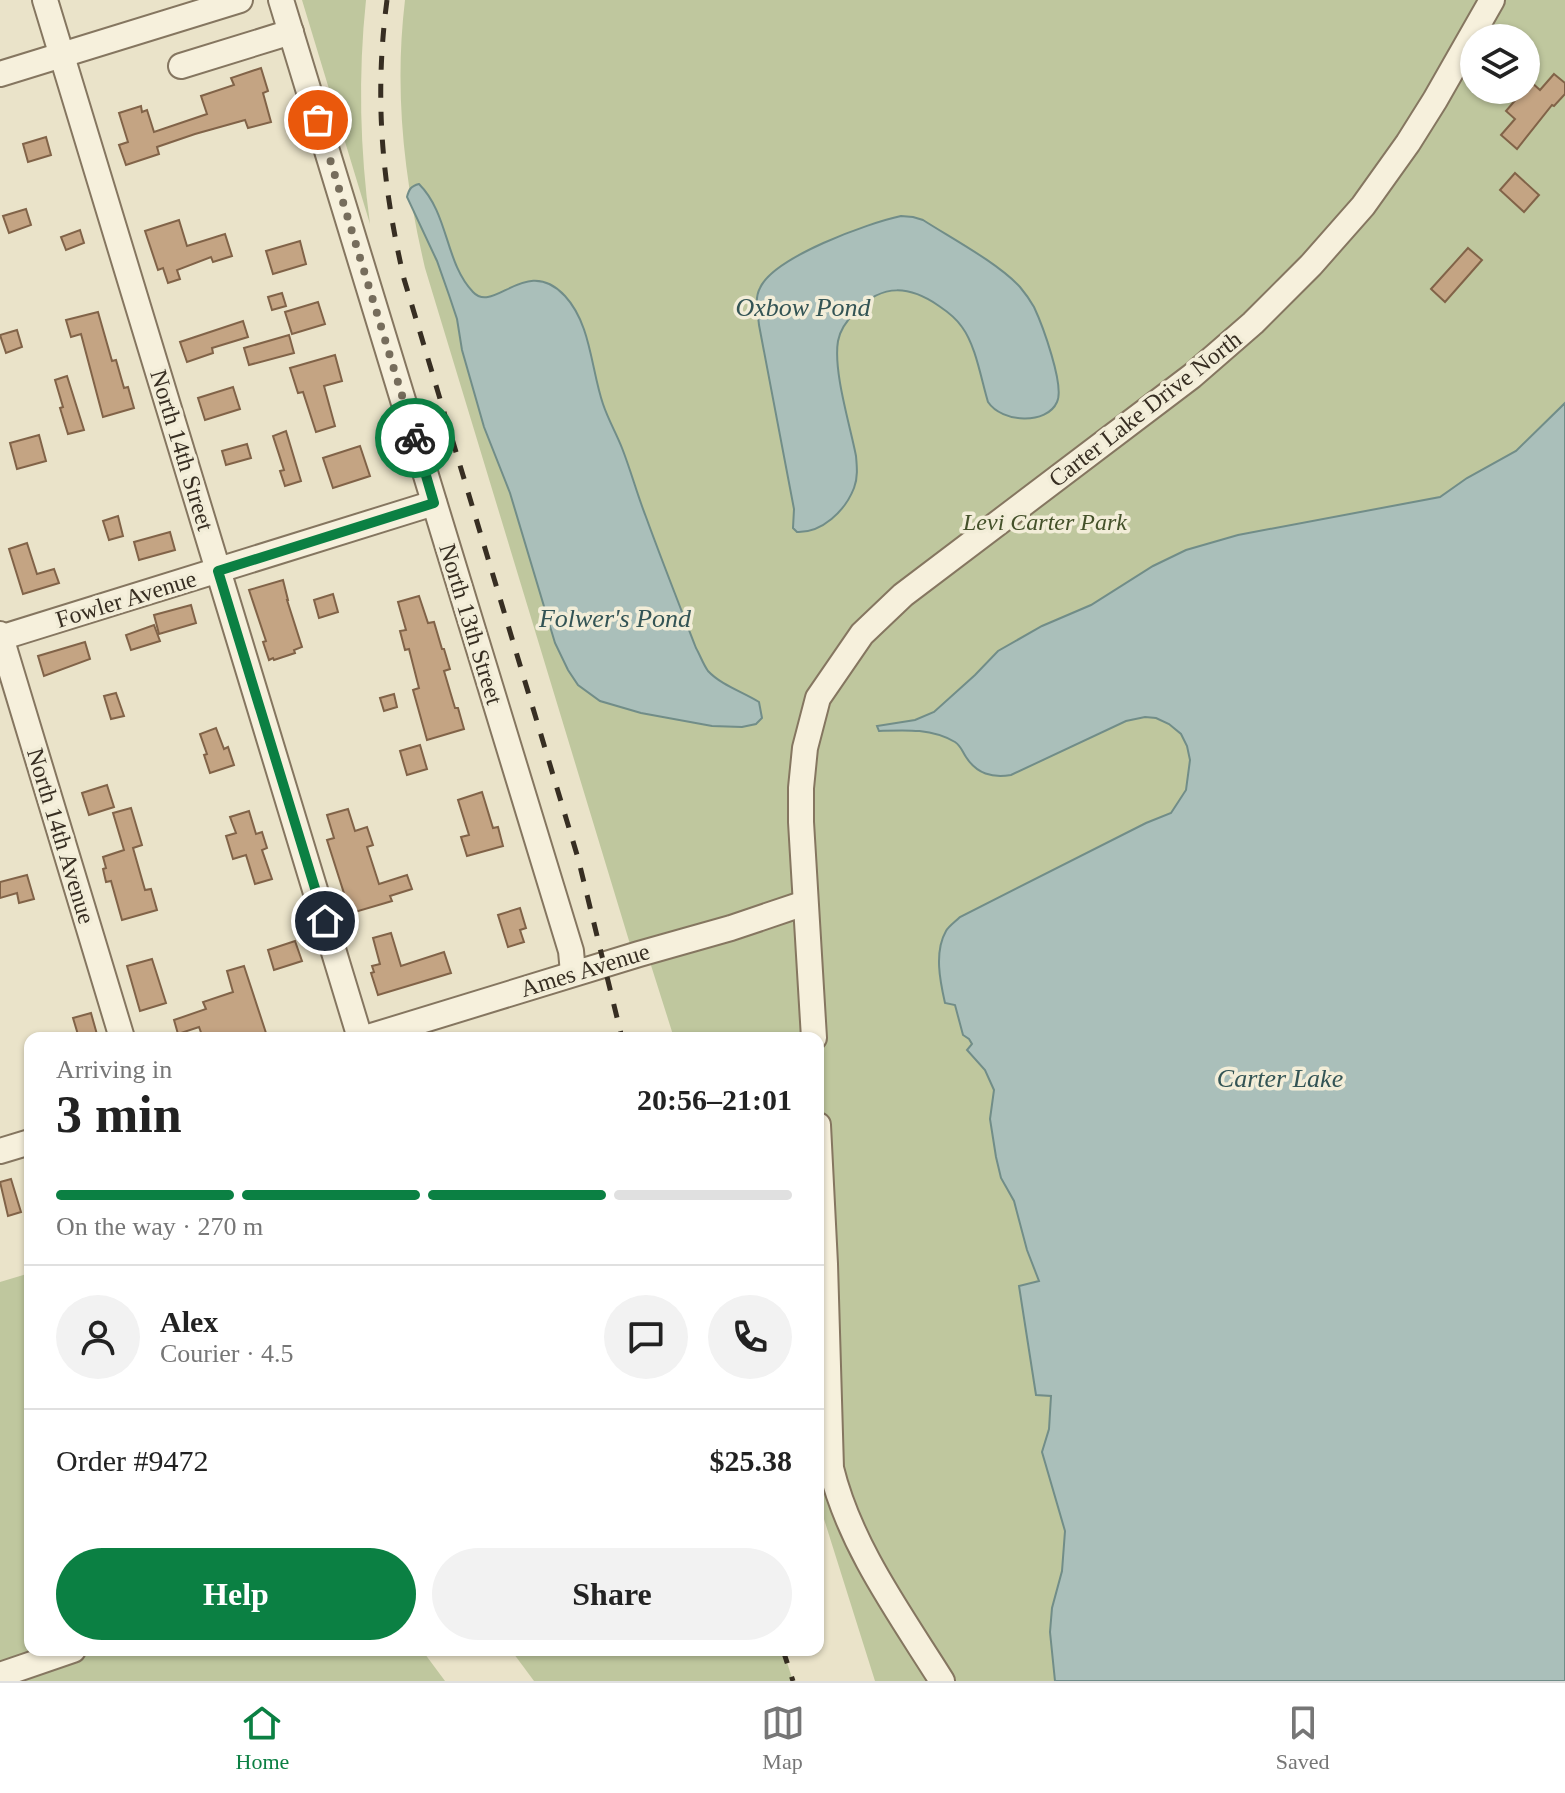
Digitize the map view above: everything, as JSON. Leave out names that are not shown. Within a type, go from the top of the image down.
[{"type":"street","name":"North 14th Street","points":[[45,0],[361,1032]]},
{"type":"street","points":[[0,74],[240,0]]},
{"type":"street","name":"North 13th Street","points":[[281,0],[571,951],[573,973]]},
{"type":"street","name":"Carter Lake Drive North","points":[[814,1032],[801,788],[805,748],[818,698],[862,634],[903,595],[1192,376],[1253,323],[1311,265],[1363,206],[1408,143],[1492,0]]},
{"type":"street","points":[[181,66],[291,32]]},
{"type":"street","name":"Fowler Avenue","points":[[0,637],[434,503]]},
{"type":"street","name":"North 14th Avenue","points":[[0,637],[120,1032]]},
{"type":"street","name":"Ames Avenue","points":[[382,1032],[805,903]]},
{"type":"street","points":[[0,1151],[24,1144]]},
{"type":"street","points":[[824,1244],[824,1332]]},
{"type":"street","points":[[824,1408],[831,1468],[846,1516],[889,1597],[942,1681]]},
{"type":"street","points":[[0,1675],[55,1656]]},
{"type":"green space","points":[[302,0],[366,0],[361,112],[370,224]]},
{"type":"green space","name":"Levi Carter Park","points":[[405,0],[1565,0],[1565,1681],[875,1681],[824,1519],[824,1032],[672,1032],[643,940],[630,944],[425,268],[411,201],[401,101]]},
{"type":"green space","points":[[24,1275],[24,1656],[426,1656],[445,1681],[0,1681],[0,1282]]},
{"type":"green space","points":[[515,1656],[785,1656],[793,1681],[534,1681]]},
{"type":"water","name":"Folwer's Pond","points":[[419,184],[436,209],[457,267],[473,292],[481,297],[491,296],[524,282],[537,281],[551,285],[574,307],[585,333],[603,404],[696,648],[713,676],[759,702],[762,718],[756,724],[712,726],[641,713],[600,701],[578,685],[568,670],[555,643],[510,493],[484,427],[449,295],[407,197],[411,188]]},
{"type":"water","name":"Oxbow Pond","points":[[901,216],[923,220],[987,260],[1020,287],[1034,307],[1047,340],[1058,383],[1057,402],[1044,415],[1034,418],[1003,414],[988,402],[971,344],[954,318],[918,294],[897,290],[877,295],[851,317],[838,341],[840,382],[856,456],[854,488],[845,505],[832,519],[815,529],[797,532],[793,528],[794,509],[759,325],[758,292],[769,276],[802,253],[867,226]]},
{"type":"water","name":"Carter Lake","points":[[1565,403],[1565,1681],[1055,1681],[1050,1632],[1052,1608],[1062,1571],[1065,1531],[1042,1452],[1049,1429],[1051,1396],[1036,1395],[1019,1286],[1039,1281],[1014,1201],[1001,1178],[996,1157],[990,1119],[994,1090],[985,1070],[967,1050],[972,1044],[963,1035],[955,1005],[945,1003],[940,976],[940,948],[946,931],[960,917],[1171,813],[1186,790],[1190,760],[1181,734],[1156,718],[1126,721],[1004,776],[980,771],[970,763],[957,744],[946,737],[917,731],[879,731],[877,726],[915,720],[934,712],[998,651],[1042,626],[1091,605],[1153,566],[1186,550],[1238,535],[1440,497],[1516,451]]},
{"type":"building","points":[[261,68],[268,91],[263,93],[271,122],[248,128],[245,120],[195,134],[157,147],[159,154],[126,165],[119,145],[128,142],[119,113],[141,106],[142,112],[147,110],[154,132],[207,114],[201,96],[234,85],[231,78]]},
{"type":"building","points":[[1554,74],[1565,83],[1565,94],[1552,105],[1517,149],[1501,135],[1515,119],[1506,111],[1512,104],[1540,104],[1540,90]]},
{"type":"building","points":[[46,137],[51,155],[28,162],[23,144]]},
{"type":"building","points":[[1515,173],[1539,195],[1524,212],[1500,190]]},
{"type":"building","points":[[26,209],[31,225],[9,233],[3,216]]},
{"type":"building","points":[[179,220],[187,246],[225,234],[232,256],[213,262],[211,257],[177,270],[180,279],[168,283],[163,268],[158,270],[145,231]]},
{"type":"building","points":[[80,230],[84,243],[66,250],[61,237]]},
{"type":"building","points":[[300,241],[306,264],[273,274],[266,251]]},
{"type":"building","points":[[1468,248],[1482,260],[1445,302],[1431,289]]},
{"type":"building","points":[[282,293],[286,306],[272,310],[268,297]]},
{"type":"building","points":[[318,302],[325,324],[292,334],[285,312]]},
{"type":"building","points":[[98,312],[112,361],[116,360],[134,408],[103,417],[81,334],[71,337],[66,320]]},
{"type":"building","points":[[243,321],[248,337],[212,348],[213,353],[187,362],[180,342]]},
{"type":"building","points":[[17,330],[22,347],[6,353],[0,335]]},
{"type":"building","points":[[289,335],[294,353],[249,365],[244,348]]},
{"type":"building","points":[[335,355],[342,381],[324,386],[335,426],[316,432],[303,392],[298,393],[290,368]]},
{"type":"building","points":[[67,376],[84,430],[68,434],[55,380]]},
{"type":"building","points":[[233,387],[240,409],[205,420],[198,398]]},
{"type":"building","points":[[286,431],[301,481],[285,486],[280,471],[284,470],[273,436]]},
{"type":"building","points":[[39,435],[46,461],[17,469],[10,443]]},
{"type":"building","points":[[247,444],[251,458],[226,465],[222,451]]},
{"type":"building","points":[[360,446],[370,476],[333,488],[323,458]]},
{"type":"building","points":[[118,516],[123,536],[109,540],[103,521]]},
{"type":"building","points":[[170,532],[175,550],[139,560],[134,542]]},
{"type":"building","points":[[27,543],[37,574],[54,569],[59,583],[23,594],[9,549]]},
{"type":"building","points":[[283,580],[302,647],[294,650],[295,653],[269,660],[249,590]]},
{"type":"building","points":[[333,594],[338,612],[319,618],[314,600]]},
{"type":"building","points":[[419,596],[428,623],[434,622],[444,649],[450,669],[444,671],[464,729],[427,740],[413,690],[419,688],[409,649],[405,650],[400,631],[406,630],[398,602]]},
{"type":"building","points":[[191,605],[196,623],[159,634],[154,615]]},
{"type":"building","points":[[154,625],[160,641],[131,650],[126,635]]},
{"type":"building","points":[[85,642],[90,659],[44,676],[38,656]]},
{"type":"building","points":[[116,693],[124,716],[111,719],[104,696]]},
{"type":"building","points":[[394,694],[397,707],[384,711],[380,698]]},
{"type":"building","points":[[216,728],[224,749],[228,747],[234,765],[210,773],[200,734]]},
{"type":"building","points":[[420,745],[427,769],[407,775],[400,751]]},
{"type":"building","points":[[107,785],[114,807],[89,815],[82,793]]},
{"type":"building","points":[[482,792],[493,828],[498,827],[503,846],[467,856],[461,837],[469,835],[458,800]]},
{"type":"building","points":[[131,808],[142,845],[133,848],[145,890],[151,889],[157,910],[122,920],[111,881],[106,882],[103,857],[124,850],[113,813]]},
{"type":"building","points":[[348,809],[355,831],[367,827],[373,845],[367,847],[379,884],[407,875],[412,889],[390,896],[392,901],[355,912],[350,912],[327,840],[334,838],[327,815]]},
{"type":"building","points":[[249,811],[256,834],[262,832],[267,848],[262,850],[272,879],[255,884],[246,855],[233,859],[226,836],[236,833],[230,817]]},
{"type":"building","points":[[27,875],[34,899],[19,903],[17,893],[0,898],[0,882]]},
{"type":"building","points":[[520,908],[526,928],[520,930],[524,942],[508,947],[498,915]]},
{"type":"building","points":[[391,933],[401,966],[444,952],[451,973],[378,995],[371,973],[374,972],[372,966],[380,964],[373,938]]},
{"type":"building","points":[[295,941],[302,961],[274,970],[268,950]]},
{"type":"building","points":[[152,959],[166,1003],[140,1011],[127,966]]},
{"type":"building","points":[[244,966],[266,1032],[201,1032],[199,1027],[177,1032],[174,1020],[206,1009],[203,1002],[233,992],[227,971]]},
{"type":"building","points":[[91,1013],[96,1032],[77,1032],[73,1018]]},
{"type":"building","points":[[11,1179],[21,1212],[8,1216],[0,1182]]},
{"type":"railway","points":[[387,0],[381,71],[382,140],[390,209],[404,279],[578,858],[621,1032]]},
{"type":"railway","points":[[785,1656],[793,1681]]},
{"type":"way so far","points":[[318,120],[415,438]]},
{"type":"route","points":[[325,921],[218,571],[434,503],[415,438]]}]
